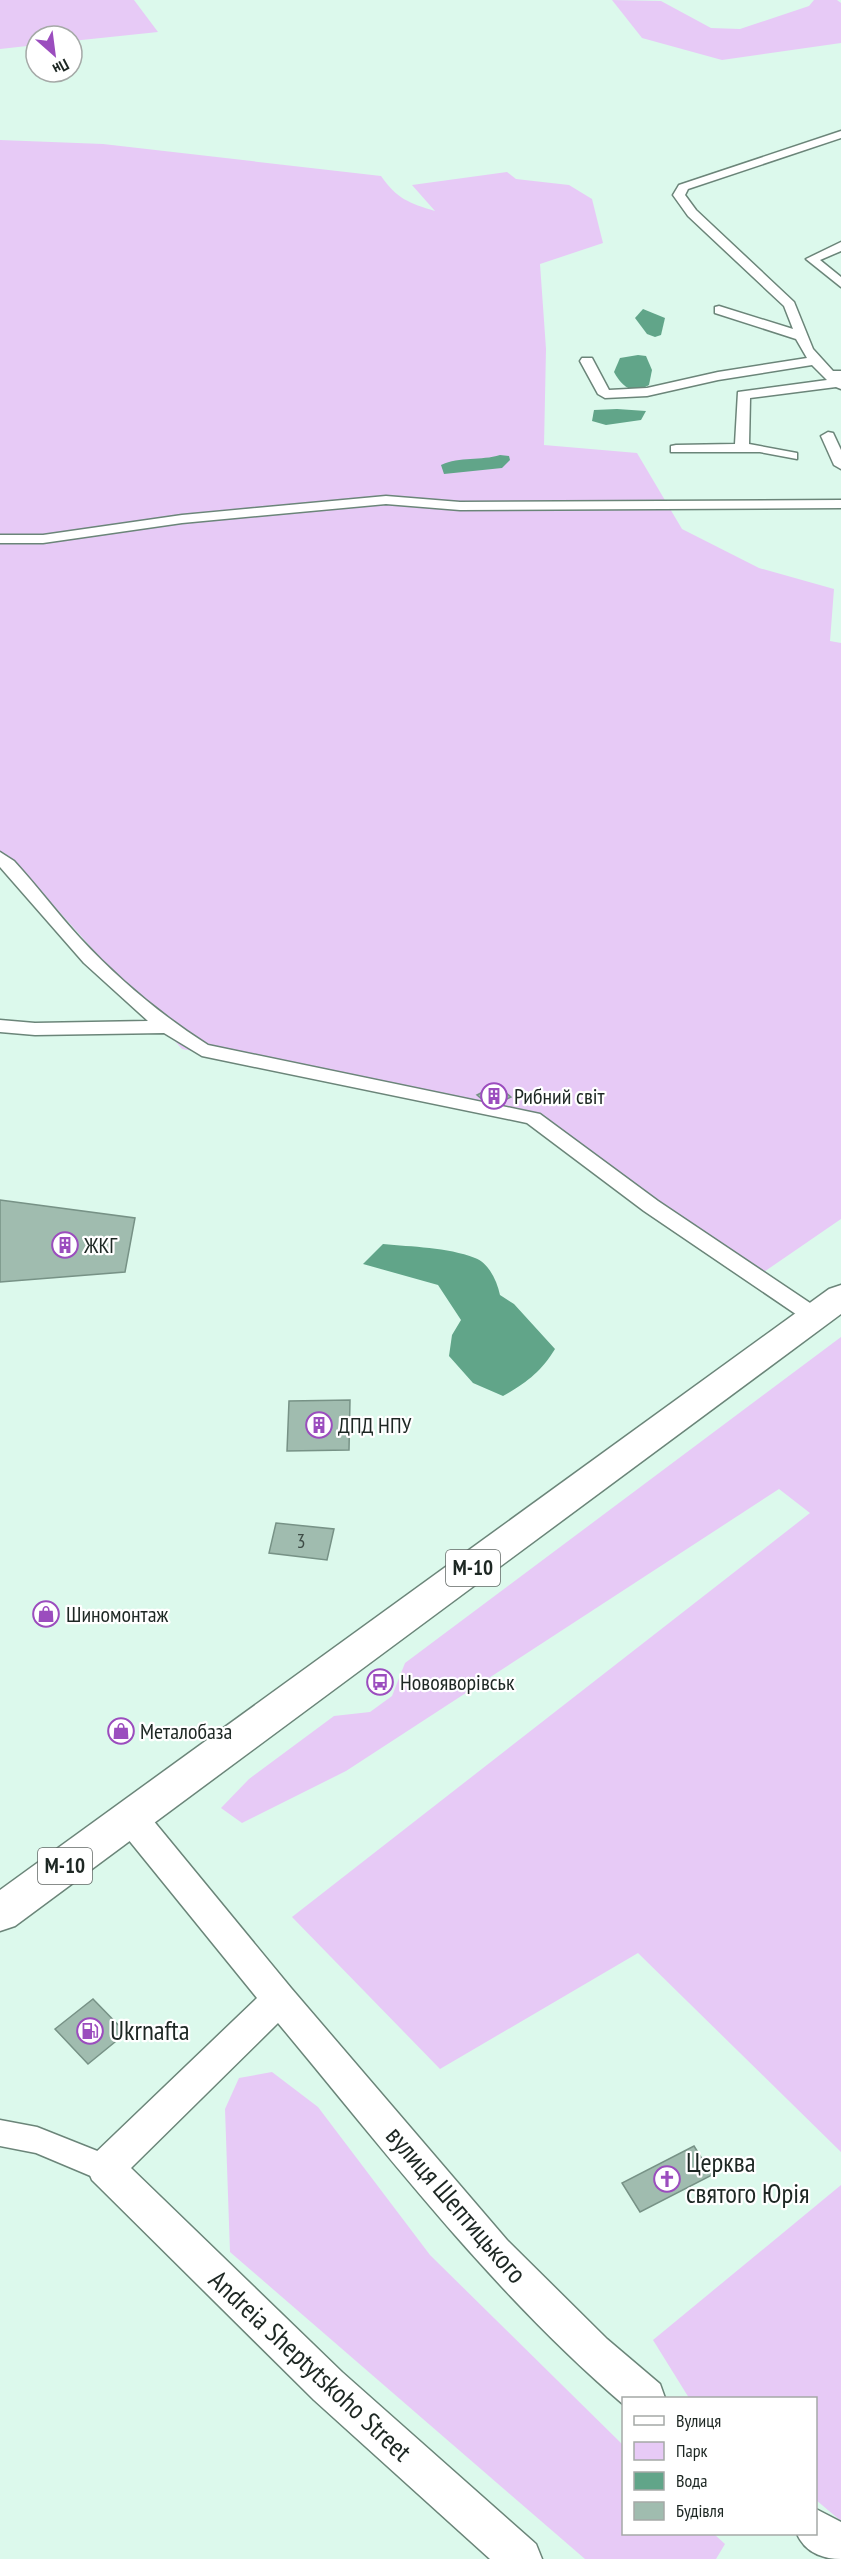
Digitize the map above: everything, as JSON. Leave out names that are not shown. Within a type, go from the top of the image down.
[{"type":"highway","name":"М-10","points":[[0,1913],[828,1306]]},
{"type":"street","points":[[840,384],[816,361],[801,336],[790,305],[692,213],[679,195],[683,187],[841,134]]},
{"type":"street","points":[[841,246],[812,259],[841,283]]},
{"type":"street","points":[[719,310],[801,336]]},
{"type":"street","points":[[587,361],[605,394],[647,392],[718,376],[816,361]]},
{"type":"street","points":[[840,384],[836,370],[841,368]]},
{"type":"street","points":[[742,448],[743,395],[840,384]]},
{"type":"street","points":[[828,436],[841,465]]},
{"type":"street","points":[[676,449],[760,448],[792,456]]},
{"type":"street","points":[[0,539],[43,539],[182,519],[386,500],[460,506],[636,507],[841,504]]},
{"type":"street","points":[[0,857],[59,926],[121,990],[165,1027],[202,1050],[532,1118],[651,1206],[828,1306]]},
{"type":"street","points":[[0,1026],[35,1029],[165,1027]]},
{"type":"street","name":"вулиця Шептицького","points":[[130,1818],[279,1999],[494,2253],[593,2353],[645,2397]]},
{"type":"street","points":[[0,2133],[37,2140],[105,2168],[279,1999]]},
{"type":"street","name":"Andreia Sheptytskoho Street","points":[[105,2168],[328,2386],[520,2559]]},
{"type":"street","points":[[817,2530],[841,2547]]},
{"type":"green space","points":[[0,0],[134,0],[158,32],[84,40],[84,24],[24,24],[24,46],[0,49]]},
{"type":"green space","points":[[612,0],[661,1],[711,28],[740,29],[809,6],[814,0],[837,0],[841,3],[841,43],[722,60],[642,38]]},
{"type":"green space","points":[[0,140],[103,144],[381,176],[404,199],[435,211],[412,185],[507,172],[516,179],[569,185],[592,199],[603,243],[540,264],[546,349],[544,445],[637,453],[682,529],[759,568],[834,589],[830,641],[841,643],[841,1219],[758,1276],[521,1110],[182,1049],[46,897],[0,851]]},
{"type":"green space","points":[[841,1337],[841,2152],[638,1953],[440,2069],[292,1917],[810,1513],[779,1489],[346,1771],[242,1823],[221,1808],[249,1779],[334,1716],[370,1712],[392,1696],[405,1663]]},
{"type":"green space","points":[[272,2072],[318,2107],[430,2255],[622,2444],[622,2535],[715,2535],[725,2544],[716,2559],[585,2559],[230,2252],[225,2109],[239,2078]]},
{"type":"green space","points":[[841,2185],[841,2521],[817,2501],[817,2397],[688,2397],[653,2340]]},
{"type":"water","points":[[643,309],[665,318],[661,335],[655,337],[647,334],[635,318]]},
{"type":"water","points":[[646,356],[652,370],[649,385],[637,389],[628,388],[620,382],[614,372],[620,358]]},
{"type":"water","points":[[594,410],[646,411],[641,420],[606,425],[592,421]]},
{"type":"water","points":[[509,456],[510,460],[502,468],[444,474],[441,465],[456,460]]},
{"type":"water","points":[[383,1244],[441,1250],[464,1254],[480,1260],[492,1273],[500,1295],[514,1304],[555,1349],[532,1376],[503,1396],[473,1383],[449,1356],[452,1335],[461,1320],[438,1285],[363,1264]]},
{"type":"building","name":"Рибний світ","points":[[497,1085],[511,1097],[499,1103],[483,1100],[477,1095]]},
{"type":"building","name":"ЖКГ","points":[[0,1200],[135,1218],[125,1272],[0,1282]]},
{"type":"building","name":"ДПД НПУ","points":[[350,1400],[349,1450],[287,1451],[289,1401]]},
{"type":"building","points":[[276,1523],[334,1529],[327,1560],[269,1553]]},
{"type":"building","name":"Ukrnafta","points":[[93,1999],[126,2033],[88,2064],[55,2029]]},
{"type":"building","name":"Церква святого Юрія","points":[[694,2146],[712,2175],[640,2212],[622,2183]]},
{"type":"place","name":"Рибний світ","points":[[494,1096]]},
{"type":"place","name":"ЖКГ","points":[[65,1245]]},
{"type":"place","name":"ДПД НПУ","points":[[319,1425]]},
{"type":"place","name":"Шиномонтаж","points":[[46,1614]]},
{"type":"place","name":"Новояворівськ","points":[[380,1682]]},
{"type":"place","name":"Металобаза","points":[[121,1731]]},
{"type":"place","name":"Ukrnafta","points":[[90,2031]]},
{"type":"place","name":"Церква святого Юрія","points":[[667,2179]]}]
